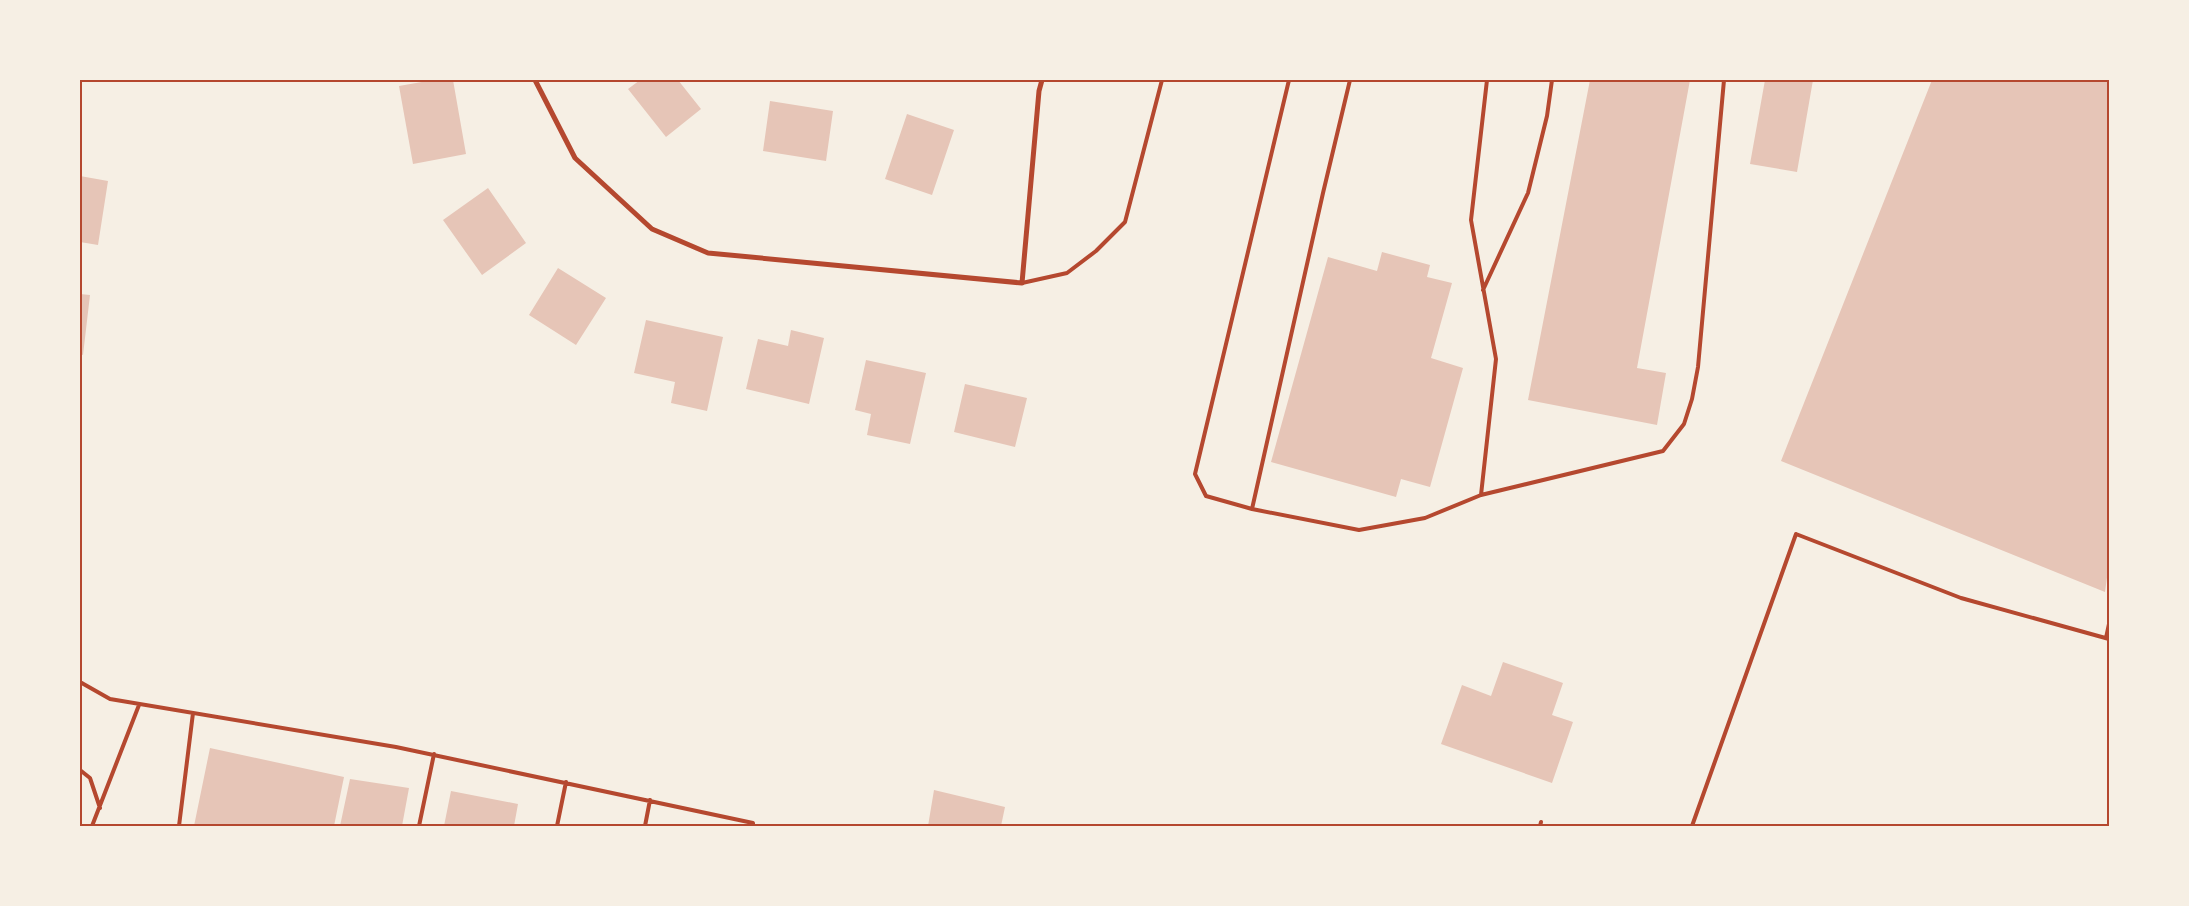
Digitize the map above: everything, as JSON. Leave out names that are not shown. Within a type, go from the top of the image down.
[{"type":"street","points":[[535,80],[575,158],[652,229],[708,253],[1022,283],[1039,91],[1042,80]]},
{"type":"lane","points":[[1022,283],[1067,273],[1096,251],[1124,222],[1162,80]]},
{"type":"lane","points":[[1289,80],[1195,474],[1206,496],[1252,509],[1359,530],[1425,518],[1481,495],[1663,451],[1684,424],[1692,399],[1698,367],[1724,80]]},
{"type":"lane","points":[[1252,509],[1320,202],[1350,80]]},
{"type":"lane","points":[[1481,495],[1496,359],[1471,220],[1487,80]]},
{"type":"lane","points":[[1483,290],[1528,193],[1547,116],[1552,80]]},
{"type":"lane","points":[[1692,826],[1796,534],[1961,598],[2108,639],[2109,624]]},
{"type":"lane","points":[[80,682],[110,699],[434,754],[754,823],[753,826]]},
{"type":"lane","points":[[92,826],[139,704]]},
{"type":"lane","points":[[179,826],[192,713]]},
{"type":"lane","points":[[419,826],[434,754]]},
{"type":"lane","points":[[80,770],[90,778],[100,808]]},
{"type":"lane","points":[[557,826],[566,782]]},
{"type":"lane","points":[[645,826],[650,800]]},
{"type":"building","points":[[433,80],[453,80],[466,154],[413,164],[399,86]]},
{"type":"building","points":[[640,80],[678,80],[701,109],[666,137],[628,89]]},
{"type":"building","points":[[1590,80],[1690,80],[1637,368],[1666,373],[1657,425],[1528,400]]},
{"type":"building","points":[[1765,80],[1813,80],[1797,172],[1750,164]]},
{"type":"building","points":[[1932,80],[2109,80],[2109,563],[2105,592],[1781,461]]},
{"type":"building","points":[[770,101],[833,111],[826,161],[763,151]]},
{"type":"building","points":[[907,114],[954,130],[932,195],[885,179]]},
{"type":"building","points":[[80,176],[108,181],[98,245],[80,242]]},
{"type":"building","points":[[488,188],[526,243],[482,275],[443,220]]},
{"type":"building","points":[[1382,252],[1430,265],[1427,277],[1452,283],[1431,358],[1463,368],[1430,487],[1401,479],[1396,497],[1271,462],[1328,257],[1377,271]]},
{"type":"building","points":[[558,268],[606,298],[576,345],[529,315]]},
{"type":"building","points":[[80,294],[90,295],[83,355],[80,354]]},
{"type":"building","points":[[646,320],[723,337],[707,411],[671,403],[675,382],[634,373]]},
{"type":"building","points":[[791,330],[824,338],[809,404],[746,389],[758,339],[788,346]]},
{"type":"building","points":[[866,360],[926,373],[910,444],[867,435],[871,414],[855,410]]},
{"type":"building","points":[[965,384],[1027,398],[1015,447],[954,432]]},
{"type":"building","points":[[1503,662],[1563,683],[1552,715],[1573,722],[1552,783],[1441,744],[1462,685],[1491,696]]},
{"type":"building","points":[[210,748],[344,777],[334,826],[194,826]]},
{"type":"building","points":[[350,779],[409,788],[402,826],[340,826]]},
{"type":"building","points":[[934,790],[1005,807],[1001,826],[928,826]]},
{"type":"building","points":[[451,791],[518,804],[514,826],[444,826]]}]
